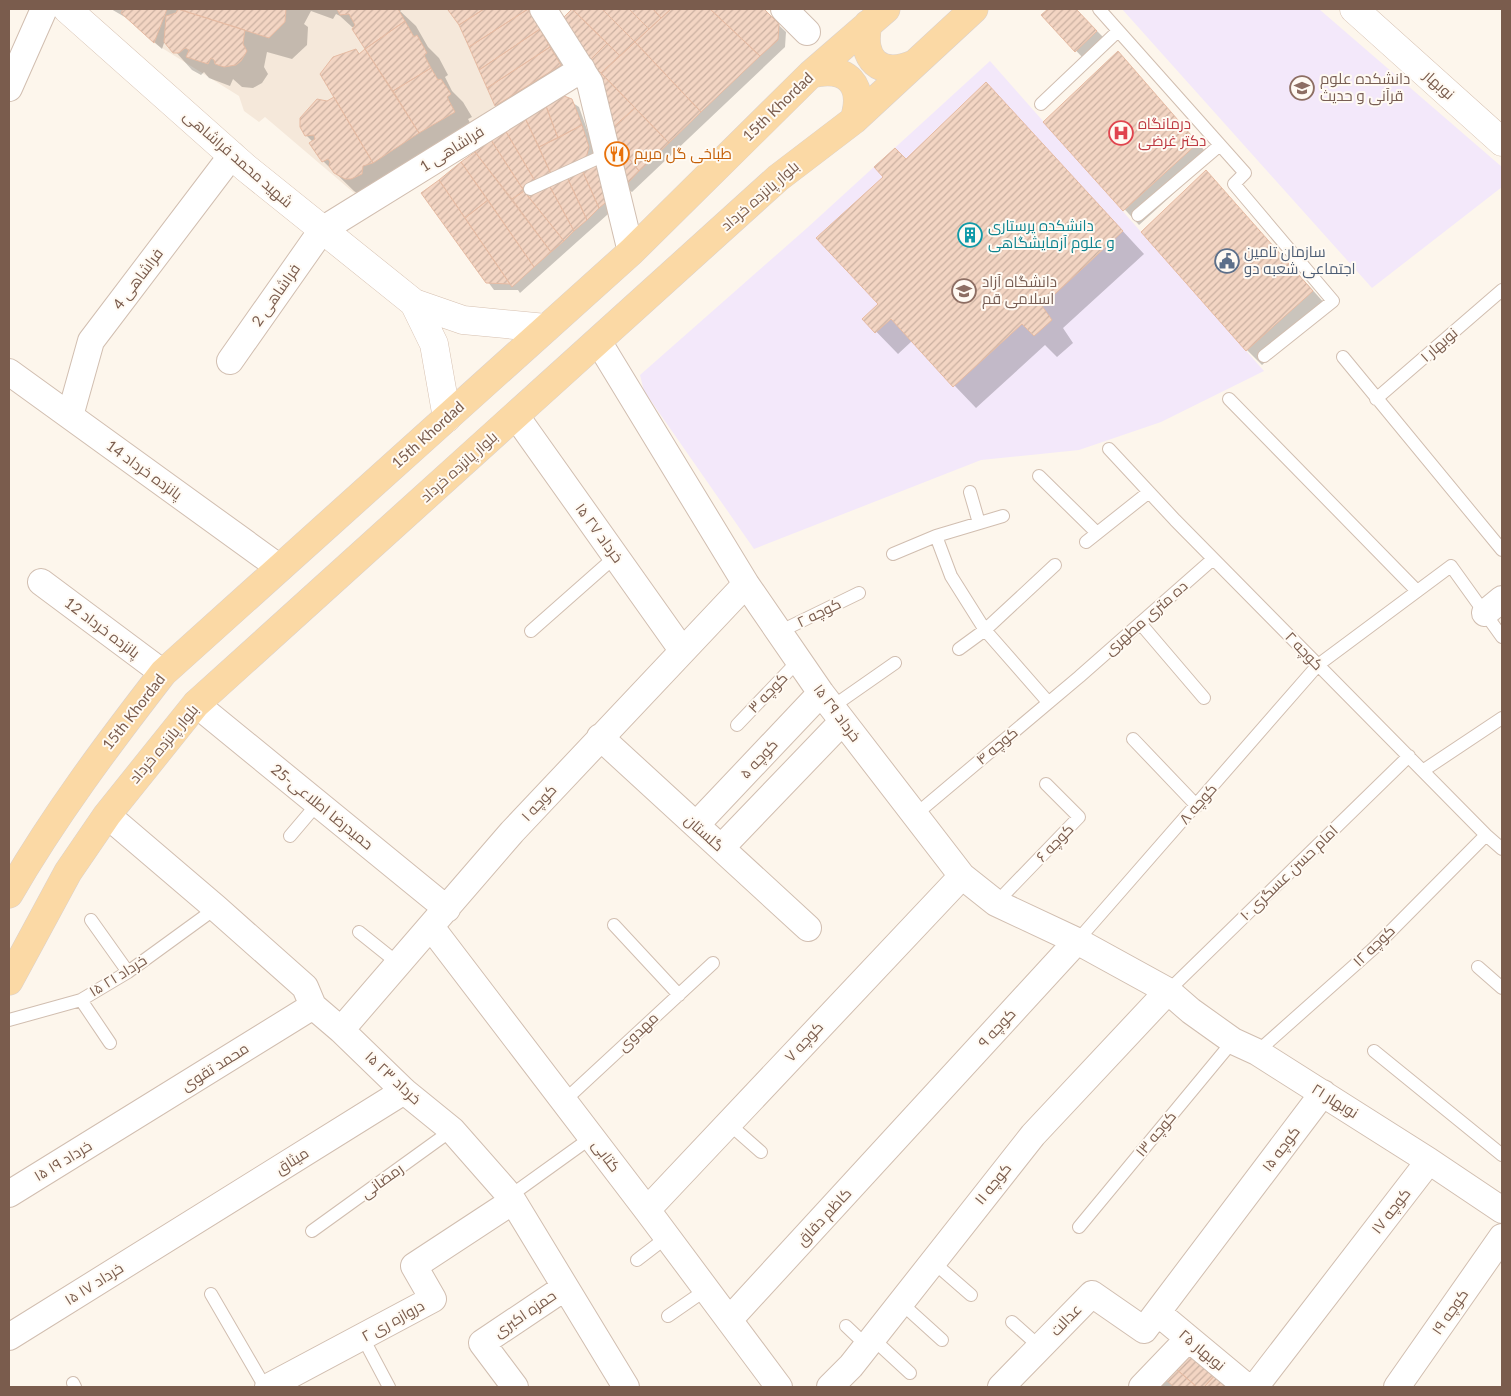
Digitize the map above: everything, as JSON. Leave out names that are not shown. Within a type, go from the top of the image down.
[{"type":"main road","name":"شهید محمد فراشاهی","points":[[67,9],[232,156],[414,303]]},
{"type":"main road","name":"بلوار پانزده خرداد","points":[[9,981],[68,872],[107,815],[196,704],[778,178],[854,120],[974,9]]},
{"type":"main road","name":"نوبهار","points":[[1360,11],[1501,139]]},
{"type":"main road","points":[[877,16],[865,41],[870,57],[882,68],[899,70],[914,64]]},
{"type":"main road","name":"15th Khordad","points":[[9,894],[48,832],[112,739],[163,673],[631,252],[811,74],[877,16]]},
{"type":"main road","points":[[811,74],[828,70],[844,75],[856,87],[859,104],[854,120]]},
{"type":"main road","points":[[414,303],[463,320],[546,328]]},
{"type":"main road","points":[[414,303],[434,344],[447,418]]},
{"type":"street","points":[[9,88],[44,9]]},
{"type":"street","points":[[784,9],[807,32]]},
{"type":"street","points":[[549,11],[590,83],[631,252]]},
{"type":"street","name":"فراشاهی 1","points":[[322,230],[582,69]]},
{"type":"street","name":"فراشاهی 4","points":[[70,416],[91,341],[232,156]]},
{"type":"street","name":"فراشاهی 2","points":[[230,361],[322,230]]},
{"type":"street","name":"۱۵ خرداد ۲۹","points":[[598,341],[746,584],[832,707],[962,876],[996,903],[1077,941],[1168,991]]},
{"type":"street","name":"پانزده خرداد 14","points":[[9,372],[280,568]]},
{"type":"street","name":"۱۵ خرداد ۲۷","points":[[516,416],[682,650]]},
{"type":"street","name":"پانزده خرداد 12","points":[[41,582],[163,673]]},
{"type":"street","name":"کوچه ۱","points":[[341,1030],[512,832],[746,584]]},
{"type":"street","name":"حمیدرضا اطلاعی-25","points":[[196,704],[318,803],[439,918]]},
{"type":"street","points":[[721,848],[832,707]]},
{"type":"street","name":"کوچه ۵","points":[[696,825],[832,707]]},
{"type":"street","name":"گلستان","points":[[600,737],[808,928]]},
{"type":"street","name":"۱۵ خرداد ۲۳","points":[[107,815],[216,908],[304,987],[314,1006],[404,1091],[452,1130],[511,1199],[626,1387]]},
{"type":"street","name":"کوچه ۷","points":[[648,1210],[962,876]]},
{"type":"street","name":"کتابی","points":[[439,918],[564,1101],[648,1210],[779,1387]]},
{"type":"street","name":"کوچه ۹","points":[[918,1114],[1077,941]]},
{"type":"street","name":"نوبهار ۲۱","points":[[1168,991],[1234,1041],[1257,1052],[1323,1093],[1502,1210]]},
{"type":"street","name":"کوچه ۱۱","points":[[830,1387],[869,1342],[1033,1135],[1168,991]]},
{"type":"street","name":"محمد تقوی","points":[[118,1128],[314,1006]]},
{"type":"street","name":"میثاق","points":[[180,1231],[404,1091]]},
{"type":"street","name":"کوچه ۱۵","points":[[1158,1313],[1323,1093]]},
{"type":"street","name":"کاظم دقاق","points":[[729,1320],[918,1114]]},
{"type":"street","name":"۱۵ خرداد ۱۹","points":[[9,1194],[118,1128]]},
{"type":"street","name":"کوچه ۱۷","points":[[1255,1387],[1429,1161]]},
{"type":"street","name":"دروازه ری ۲","points":[[267,1387],[363,1338],[433,1299],[414,1266],[511,1199]]},
{"type":"street","name":"۱۵ خرداد ۱۷","points":[[9,1337],[180,1231]]},
{"type":"street","name":"کوچه ۱۹","points":[[1397,1387],[1502,1237]]},
{"type":"street","name":"حمزه اکبری","points":[[515,1387],[482,1343],[564,1288]]},
{"type":"street","name":"عدالت","points":[[1001,1387],[1092,1294],[1144,1330],[1158,1313]]},
{"type":"street","name":"نوبهار ۲۵","points":[[1158,1313],[1247,1387]]},
{"type":"street","points":[[1142,1387],[1188,1339]]},
{"type":"lane","points":[[1099,9],[1245,173],[1234,184],[1332,301],[1264,356]]},
{"type":"lane","points":[[1041,104],[1118,31]]},
{"type":"lane","points":[[1138,215],[1220,145]]},
{"type":"lane","points":[[530,189],[607,154]]},
{"type":"lane","name":"نوبهار ۱","points":[[1376,399],[1502,290]]},
{"type":"lane","points":[[1343,357],[1502,550]]},
{"type":"lane","points":[[1228,399],[1416,590]]},
{"type":"lane","name":"کوچه ۲","points":[[1109,449],[1318,665],[1502,849]]},
{"type":"lane","points":[[1039,476],[1096,534]]},
{"type":"lane","points":[[970,492],[980,523]]},
{"type":"lane","points":[[1086,542],[1149,492]]},
{"type":"lane","points":[[892,554],[936,536],[1003,516]]},
{"type":"lane","points":[[936,536],[951,576],[985,630],[1048,702]]},
{"type":"lane","points":[[531,631],[616,556]]},
{"type":"lane","name":"ده متری مطهری","points":[[1079,677],[1214,559]]},
{"type":"lane","points":[[959,650],[985,630],[1055,565]]},
{"type":"lane","name":"کوچه ۸","points":[[1077,941],[1197,806],[1318,665],[1416,590],[1451,566],[1494,606]]},
{"type":"lane","name":"کوچه ۲","points":[[779,632],[859,593]]},
{"type":"lane","points":[[1494,606],[1502,637]]},
{"type":"lane","points":[[1140,623],[1204,698]]},
{"type":"lane","name":"کوچه ۳","points":[[737,725],[799,660]]},
{"type":"lane","points":[[832,707],[895,663]]},
{"type":"lane","name":"کوچه ۴","points":[[915,815],[1079,677]]},
{"type":"lane","points":[[1424,770],[1502,718]]},
{"type":"lane","points":[[1133,739],[1197,806]]},
{"type":"lane","name":"امام حسن عسگری ۱۰","points":[[1168,991],[1409,756]]},
{"type":"lane","name":"کوچه ۶","points":[[996,903],[1080,817],[1046,784]]},
{"type":"lane","points":[[290,836],[318,803]]},
{"type":"lane","name":"کوچه ۱۲","points":[[1257,1052],[1374,948],[1486,835]]},
{"type":"lane","name":"۱۵ خرداد ۲۱","points":[[9,1020],[81,1000],[128,972],[216,908]]},
{"type":"lane","points":[[91,920],[128,972]]},
{"type":"lane","points":[[614,925],[679,995]]},
{"type":"lane","points":[[359,932],[399,964]]},
{"type":"lane","name":"مهدوی","points":[[564,1101],[713,963]]},
{"type":"lane","points":[[1478,967],[1502,988]]},
{"type":"lane","points":[[81,1000],[110,1043]]},
{"type":"lane","name":"کوچه ۱۳","points":[[1079,1227],[1234,1041]]},
{"type":"lane","points":[[1374,1051],[1502,1154]]},
{"type":"lane","points":[[728,1123],[761,1152]]},
{"type":"lane","name":"رمضانی","points":[[312,1231],[452,1130]]},
{"type":"lane","points":[[511,1199],[592,1137]]},
{"type":"lane","points":[[637,1260],[667,1237]]},
{"type":"lane","points":[[932,1261],[971,1295]]},
{"type":"lane","points":[[668,1316],[706,1289]]},
{"type":"lane","points":[[211,1294],[267,1387]]},
{"type":"lane","points":[[900,1302],[942,1340]]},
{"type":"lane","points":[[1012,1322],[1040,1347]]},
{"type":"lane","points":[[846,1326],[910,1373]]},
{"type":"lane","points":[[363,1338],[389,1387]]},
{"type":"shaded area","points":[[167,9],[447,9],[459,25],[495,106],[360,198],[265,117],[259,122],[244,111],[239,96],[154,43]]},
{"type":"shaded area","name":"دانشکده علوم قرآنی و حدیث","points":[[1122,9],[1319,9],[1502,167],[1502,187],[1372,288]]},
{"type":"shaded area","name":"دانشگاه آزاد اسلامی قم","points":[[990,61],[1264,371],[1161,422],[1079,450],[981,460],[754,549],[644,391],[640,375],[807,228]]},
{"type":"building","points":[[123,9],[167,9],[154,43],[121,13]]},
{"type":"building","points":[[178,9],[286,9],[285,22],[269,38]]},
{"type":"building","points":[[178,9],[245,30],[243,44],[247,51],[241,61],[236,65],[224,67],[215,64],[211,58],[208,64],[186,57],[189,50],[185,48],[179,53],[173,53],[164,42],[166,16],[176,13]]},
{"type":"building","points":[[337,9],[398,9],[405,21],[365,49],[352,29],[355,25],[349,14],[340,15]]},
{"type":"building","points":[[484,9],[459,25],[448,10]]},
{"type":"building","points":[[484,9],[528,9],[469,47],[459,25]]},
{"type":"building","points":[[528,9],[540,29],[479,70],[469,47]]},
{"type":"building","points":[[572,9],[602,9],[635,42],[620,56]]},
{"type":"building","points":[[572,9],[607,43],[589,61],[562,19]]},
{"type":"building","points":[[602,9],[629,9],[649,29],[635,42]]},
{"type":"building","points":[[629,9],[653,9],[661,18],[649,29]]},
{"type":"building","points":[[653,9],[671,9],[661,18]]},
{"type":"building","points":[[671,9],[710,9],[760,56],[701,112],[635,42]]},
{"type":"building","points":[[710,9],[764,9],[779,24],[778,40],[760,56]]},
{"type":"building","points":[[1048,9],[1076,9],[1097,31],[1075,52],[1041,15]]},
{"type":"building","points":[[405,21],[414,37],[417,35],[427,53],[424,55],[431,68],[393,91],[365,49]]},
{"type":"building","points":[[540,29],[550,47],[487,88],[479,70]]},
{"type":"building","points":[[635,42],[701,112],[669,143],[601,73]]},
{"type":"building","points":[[607,43],[620,56],[601,73],[589,61]]},
{"type":"building","points":[[550,47],[561,65],[495,106],[487,88]]},
{"type":"building","points":[[356,49],[359,54],[365,49],[419,133],[373,163],[320,74],[333,57]]},
{"type":"building","name":"درمانگاه دکتر غرضی","points":[[1118,51],[1198,143],[1123,211],[1043,122]]},
{"type":"building","points":[[431,68],[438,80],[441,79],[451,94],[447,97],[455,112],[419,133],[393,91]]},
{"type":"building","points":[[601,73],[635,108],[608,132],[602,108]]},
{"type":"building","name":"دانشکده پرستاری و علوم آزمایشگاهی","points":[[986,82],[1123,231],[1042,306],[1052,320],[1034,336],[1022,324],[953,387],[891,319],[875,333],[862,319],[878,304],[816,238],[883,177],[874,167],[895,148],[906,159]]},
{"type":"building","points":[[564,96],[572,99],[582,125],[558,138],[546,106]]},
{"type":"building","points":[[334,97],[373,163],[363,166],[362,174],[351,179],[345,179],[334,173],[329,166],[330,162],[328,159],[322,162],[309,143],[315,139],[314,135],[305,136],[300,127],[300,118],[317,99],[327,101]]},
{"type":"building","points":[[546,106],[558,138],[539,147],[525,118]]},
{"type":"building","points":[[635,108],[669,143],[639,171],[608,132]]},
{"type":"building","points":[[525,118],[551,174],[535,181],[505,130]]},
{"type":"building","points":[[582,125],[589,147],[586,158],[551,174],[539,147]]},
{"type":"building","points":[[505,130],[535,181],[522,188],[491,140]]},
{"type":"building","name":"طباخی گل مریم","points":[[608,132],[639,171],[625,186]]},
{"type":"building","points":[[491,140],[524,191],[512,199],[475,152]]},
{"type":"building","points":[[475,152],[551,252],[534,267],[461,162]]},
{"type":"building","points":[[461,162],[488,200],[465,218],[439,180]]},
{"type":"building","points":[[591,166],[602,166],[610,199],[599,208],[582,170]]},
{"type":"building","points":[[582,170],[599,208],[587,220],[567,177]]},
{"type":"building","name":"سازمان تامین اجتماعی شعبه دو","points":[[1206,170],[1313,291],[1246,351],[1141,232]]},
{"type":"building","points":[[567,177],[587,220],[574,231],[549,185]]},
{"type":"building","points":[[439,180],[510,284],[486,283],[421,193]]},
{"type":"building","points":[[549,185],[574,231],[564,241],[527,195]]},
{"type":"building","points":[[524,191],[564,241],[551,252],[512,199]]},
{"type":"building","points":[[488,200],[534,267],[512,287],[465,218]]},
{"type":"building","points":[[1189,1353],[1217,1373],[1204,1387],[1197,1387],[1175,1368]]},
{"type":"building","points":[[1175,1368],[1197,1387],[1174,1387],[1165,1379]]},
{"type":"building","points":[[1217,1373],[1234,1387],[1204,1387]]},
{"type":"place","name":"دانشکده علوم قرآنی و حدیث","points":[[1302,88]]},
{"type":"place","name":"درمانگاه دکتر غرضی","points":[[1121,133]]},
{"type":"place","name":"طباخی گل مریم","points":[[617,154]]},
{"type":"place","name":"دانشکده پرستاری و علوم آزمایشگاهی","points":[[970,235]]},
{"type":"place","name":"سازمان تامین اجتماعی شعبه دو","points":[[1227,261]]},
{"type":"place","name":"دانشگاه آزاد اسلامی قم","points":[[964,291]]}]
